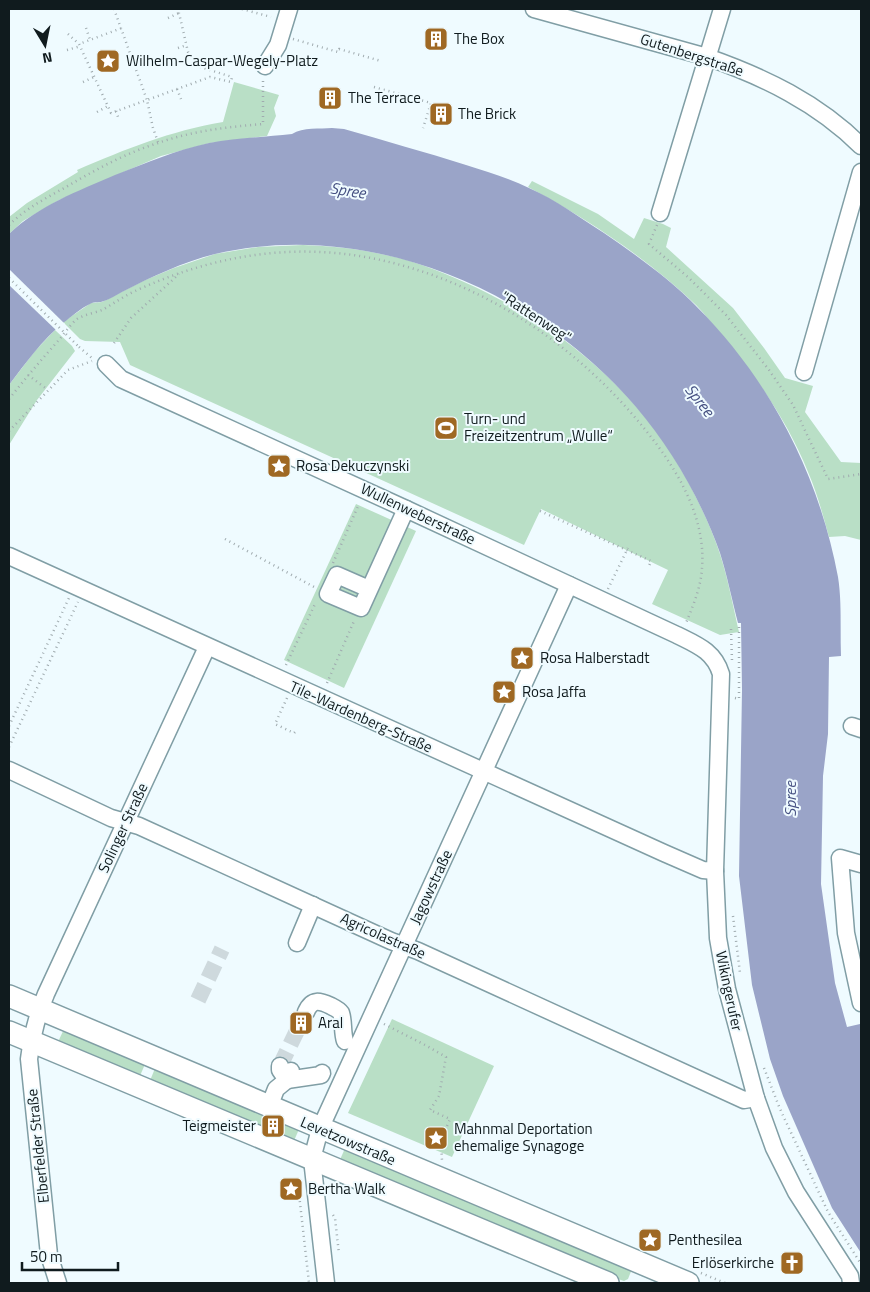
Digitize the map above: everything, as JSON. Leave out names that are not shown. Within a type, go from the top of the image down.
[{"type":"main road","name":"Levetzowstraße","points":[[9,996],[320,1129],[653,1276],[688,1283]]},
{"type":"main road","name":"Levetzowstraße","points":[[9,1032],[608,1283]]},
{"type":"street","name":"Gutenbergstraße","points":[[534,9],[707,57],[782,88],[835,122],[861,146]]},
{"type":"street","points":[[660,213],[722,9]]},
{"type":"street","points":[[265,66],[278,45],[282,16]]},
{"type":"street","points":[[804,372],[861,172]]},
{"type":"street","name":"Wullenweberstraße","points":[[100,362],[121,379],[406,508],[669,631],[705,650],[717,662],[721,674]]},
{"type":"street","points":[[369,589],[337,575],[328,594],[360,608],[369,589],[406,508]]},
{"type":"street","name":"Tile-Wardenberg-Straße","points":[[9,556],[483,772],[703,870],[715,871]]},
{"type":"street","name":"Jagowstraße","points":[[326,1283],[312,1159],[347,1042],[404,946],[569,585]]},
{"type":"street","name":"Solinger Straße","points":[[40,1009],[207,647]]},
{"type":"street","name":"Wikingerufer","points":[[721,674],[715,871],[718,938],[727,989],[756,1098],[774,1148],[796,1192],[850,1276],[851,1283]]},
{"type":"street","name":"Agricolastraße","points":[[9,770],[111,818],[139,826],[744,1100],[756,1098]]},
{"type":"street","points":[[861,864],[840,858],[846,933],[861,1003]]},
{"type":"street","points":[[297,943],[313,905]]},
{"type":"street","points":[[306,1012],[314,1001],[320,1001],[338,1009],[341,1013],[343,1036],[347,1042]]},
{"type":"street","name":"Elberfelder Straße","points":[[40,1009],[31,1041],[30,1068],[50,1261],[58,1283]]},
{"type":"street","points":[[269,1107],[276,1089],[299,1074]]},
{"type":"path","points":[[114,9],[147,100],[158,142]]},
{"type":"path","points":[[68,34],[80,45],[111,113],[210,77],[231,82],[232,77],[197,66],[188,52],[179,14],[180,9]]},
{"type":"path","points":[[242,9],[282,16]]},
{"type":"path","points":[[168,18],[179,14]]},
{"type":"path","points":[[86,28],[90,40]]},
{"type":"path","points":[[67,50],[122,28]]},
{"type":"path","points":[[292,39],[338,52],[339,49],[381,61]]},
{"type":"path","points":[[178,48],[186,45]]},
{"type":"path","points":[[83,82],[94,77]]},
{"type":"path","points":[[374,87],[431,103],[423,128]]},
{"type":"path","points":[[9,225],[38,203],[81,178],[133,152],[158,142],[212,129],[263,124],[262,88]]},
{"type":"path","points":[[177,89],[181,99]]},
{"type":"path","points":[[97,112],[108,106]]},
{"type":"path","points":[[116,111],[119,120]]},
{"type":"path","points":[[660,213],[649,244],[689,278],[726,315],[770,370],[793,405],[828,479],[861,474]]},
{"type":"path","name":"\"Rattenweg\"","points":[[9,399],[78,319],[101,310],[132,292],[180,273],[241,256],[268,253],[339,253],[408,267],[468,289],[511,312],[552,339],[583,362],[612,391],[662,450],[681,481],[697,522],[702,566],[692,609],[686,625]]},
{"type":"path","points":[[114,343],[132,318],[180,273]]},
{"type":"path","points":[[9,278],[79,347],[100,362]]},
{"type":"path","points":[[9,431],[68,370],[83,366]]},
{"type":"path","points":[[28,376],[48,390]]},
{"type":"path","points":[[540,510],[628,549],[651,561],[649,566]]},
{"type":"path","points":[[225,539],[328,594]]},
{"type":"path","points":[[608,590],[628,549]]},
{"type":"path","points":[[9,726],[70,597]]},
{"type":"path","points":[[9,747],[78,601]]},
{"type":"path","points":[[327,683],[360,608]]},
{"type":"path","points":[[739,626],[739,699]]},
{"type":"path","points":[[731,629],[732,661]]},
{"type":"path","points":[[733,698],[734,693]]},
{"type":"path","points":[[287,698],[275,724],[294,733],[296,731]]},
{"type":"path","points":[[732,912],[741,976]]},
{"type":"path","points":[[384,1024],[446,1057],[439,1096],[430,1110],[450,1119],[441,1140],[442,1161]]},
{"type":"path","points":[[763,1064],[780,1109],[828,1212],[861,1264]]},
{"type":"green space","points":[[234,82],[279,95],[274,108],[276,116],[267,136],[210,143],[161,156],[59,200],[23,221],[9,234],[9,217],[27,203],[78,172],[77,170],[148,142],[185,130],[223,122]]},
{"type":"green space","points":[[532,181],[598,214],[634,239],[644,218],[671,228],[666,247],[733,308],[785,378],[813,386],[805,412],[841,462],[861,463],[861,540],[845,536],[829,537],[811,480],[781,418],[748,368],[700,309],[658,272],[616,240],[528,187]]},
{"type":"green space","name":"Turn- und Freizeitzentrum „Wulle“","points":[[303,245],[371,252],[423,265],[444,273],[531,317],[562,338],[591,362],[644,415],[666,445],[686,478],[717,545],[726,573],[739,632],[720,635],[652,604],[668,570],[541,509],[524,545],[130,365],[120,342],[85,341],[80,339],[63,322],[91,303],[102,302],[143,281],[215,254],[258,247]]},
{"type":"green space","points":[[55,330],[75,351],[37,400],[9,445],[9,385],[35,351]]},
{"type":"green space","points":[[356,504],[416,531],[344,688],[284,660]]},
{"type":"green space","points":[[392,1019],[494,1066],[452,1157],[348,1113]]},
{"type":"green space","points":[[65,1027],[146,1062],[139,1078],[57,1044]]},
{"type":"green space","points":[[156,1066],[300,1127],[293,1143],[149,1083]]},
{"type":"green space","points":[[346,1146],[632,1269],[628,1279],[624,1281],[618,1279],[339,1162]]},
{"type":"water","name":"Spree","points":[[306,129],[344,129],[420,151],[514,181],[558,203],[604,233],[676,287],[697,307],[723,335],[747,366],[769,398],[788,431],[818,502],[838,577],[840,596],[841,656],[829,657],[828,734],[823,776],[821,884],[835,983],[847,1027],[860,1024],[861,1028],[861,1253],[832,1208],[783,1096],[770,1059],[752,985],[739,876],[742,690],[741,623],[738,623],[723,561],[695,495],[662,440],[636,407],[595,365],[550,329],[499,298],[445,273],[389,256],[331,246],[273,245],[203,257],[156,275],[106,300],[87,306],[63,323],[48,337],[9,385],[9,234],[20,224],[46,207],[73,193],[185,149],[219,141],[292,134]]},
{"type":"pier","points":[[9,269],[65,324],[57,331],[9,285]]},
{"type":"tunnel","points":[[198,1000],[222,949]]},
{"type":"tunnel","points":[[280,1066],[306,1012]]},
{"type":"place","name":"The Box","points":[[436,39]]},
{"type":"place","name":"Wilhelm-Caspar-Wegely-Platz","points":[[108,61]]},
{"type":"place","name":"The Terrace","points":[[330,98]]},
{"type":"place","name":"The Brick","points":[[441,114]]},
{"type":"place","name":"Turn- und Freizeitzentrum „Wulle“","points":[[446,428]]},
{"type":"place","name":"Rosa Dekuczynski","points":[[279,466]]},
{"type":"place","name":"Rosa Halberstadt","points":[[522,658]]},
{"type":"place","name":"Rosa Jaffa","points":[[504,692]]},
{"type":"place","name":"Aral","points":[[301,1023]]},
{"type":"place","name":"Teigmeister","points":[[273,1126]]},
{"type":"place","name":"Mahnmal Deportation ehemalige Synagoge","points":[[436,1138]]},
{"type":"place","name":"Bertha Walk","points":[[291,1189]]},
{"type":"place","name":"Penthesilea","points":[[650,1240]]},
{"type":"place","name":"Erlöserkirche","points":[[792,1263]]}]
